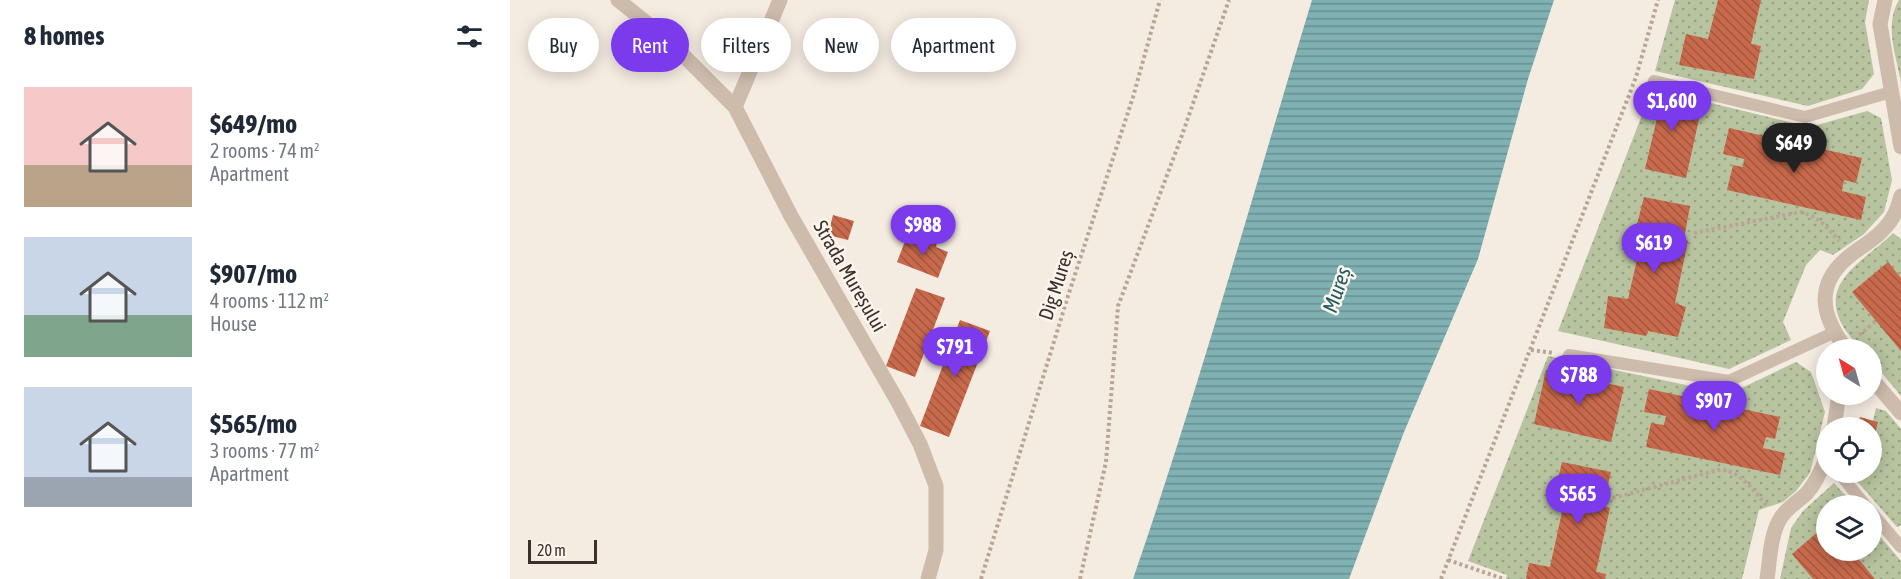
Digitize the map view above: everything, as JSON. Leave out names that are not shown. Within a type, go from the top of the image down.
[{"type":"street","name":"Strada Mureșului","points":[[618,0],[668,40],[735,108],[791,216],[920,444],[936,486],[936,550],[928,579]]},
{"type":"street","points":[[735,108],[780,0]]},
{"type":"street","points":[[1884,0],[1880,24],[1901,147]]},
{"type":"street","points":[[1840,339],[1825,310],[1826,290],[1834,271],[1885,228],[1894,216],[1901,196]]},
{"type":"street","points":[[1882,391],[1901,413]]},
{"type":"street","points":[[1767,579],[1779,520],[1788,508],[1807,493],[1816,480]]},
{"type":"lane","points":[[1654,81],[1805,117],[1891,92]]},
{"type":"lane","points":[[1569,355],[1729,381],[1835,332]]},
{"type":"lane","points":[[1847,483],[1857,495]]},
{"type":"lane","points":[[1882,525],[1901,547]]},
{"type":"path","name":"Dig Mureș","points":[[981,579],[1068,296],[1133,97],[1160,0]]},
{"type":"path","points":[[1080,579],[1107,462],[1118,306],[1181,138],[1229,0]]},
{"type":"path","points":[[1441,579],[1636,77],[1658,0]]},
{"type":"path","points":[[1694,233],[1800,212],[1812,214],[1823,223],[1851,255]]},
{"type":"path","points":[[1531,350],[1569,355]]},
{"type":"path","points":[[1613,498],[1722,470],[1733,472],[1743,478],[1779,520]]},
{"type":"path","points":[[1448,560],[1504,579]]},
{"type":"green space","points":[[1675,0],[1869,0],[1865,22],[1874,74],[1862,89],[1808,106],[1655,71]]},
{"type":"green space","points":[[1899,0],[1901,0],[1901,82],[1892,40],[1892,20]]},
{"type":"green space","points":[[1649,88],[1810,127],[1867,111],[1881,118],[1892,180],[1884,212],[1864,234],[1833,255],[1820,250],[1806,265],[1783,322],[1791,340],[1729,369],[1558,331],[1644,110]]},
{"type":"green space","points":[[1893,233],[1901,239],[1901,396],[1882,373],[1882,339],[1852,339],[1837,312],[1836,298],[1840,285],[1858,263]]},
{"type":"green space","points":[[1548,356],[1729,394],[1796,362],[1811,372],[1816,386],[1816,405],[1823,405],[1825,412],[1824,417],[1816,417],[1816,449],[1810,473],[1796,491],[1783,502],[1759,510],[1742,579],[1506,579],[1507,575],[1468,561]]},
{"type":"green space","points":[[1876,408],[1886,411],[1901,429],[1901,525],[1897,527],[1882,510],[1882,495],[1869,495],[1859,483],[1882,483],[1882,417],[1874,417]]},
{"type":"green space","points":[[1834,483],[1845,495],[1821,495]]},
{"type":"green space","points":[[1816,499],[1816,561],[1882,561],[1882,539],[1901,561],[1901,579],[1780,579],[1791,528],[1803,511]]},
{"type":"water","name":"Mureș","points":[[1312,0],[1554,0],[1528,79],[1478,259],[1404,432],[1349,579],[1133,579],[1203,363]]},
{"type":"building","points":[[1718,0],[1761,0],[1751,44],[1761,46],[1754,79],[1679,65],[1686,34],[1708,39]]},
{"type":"building","points":[[1649,88],[1703,101],[1686,178],[1645,169],[1658,114],[1644,110]]},
{"type":"building","points":[[1729,128],[1862,158],[1856,183],[1844,180],[1842,191],[1866,197],[1861,220],[1727,190],[1733,165],[1743,167],[1744,159],[1723,154]]},
{"type":"building","points":[[1644,197],[1690,206],[1684,239],[1688,241],[1675,303],[1686,307],[1678,337],[1648,331],[1646,336],[1604,328],[1608,296],[1628,299],[1643,233],[1635,232]]},
{"type":"building","points":[[833,215],[854,221],[848,240],[828,235]]},
{"type":"building","points":[[907,236],[921,242],[923,237],[937,243],[936,247],[948,252],[938,278],[897,262]]},
{"type":"building","points":[[1888,262],[1901,278],[1901,351],[1852,292]]},
{"type":"building","points":[[916,288],[945,298],[915,377],[886,366]]},
{"type":"building","points":[[960,320],[990,331],[949,437],[920,426]]},
{"type":"building","points":[[1546,370],[1624,387],[1611,442],[1534,424]]},
{"type":"building","points":[[1649,389],[1780,417],[1775,439],[1766,437],[1763,448],[1785,453],[1780,475],[1646,447],[1651,423],[1664,425],[1666,416],[1644,412]]},
{"type":"building","points":[[1562,462],[1611,472],[1603,506],[1610,508],[1596,572],[1606,574],[1605,579],[1526,579],[1529,563],[1550,567],[1564,503],[1553,500]]},
{"type":"building","points":[[1816,533],[1816,561],[1860,561],[1875,579],[1813,579],[1792,554]]}]
